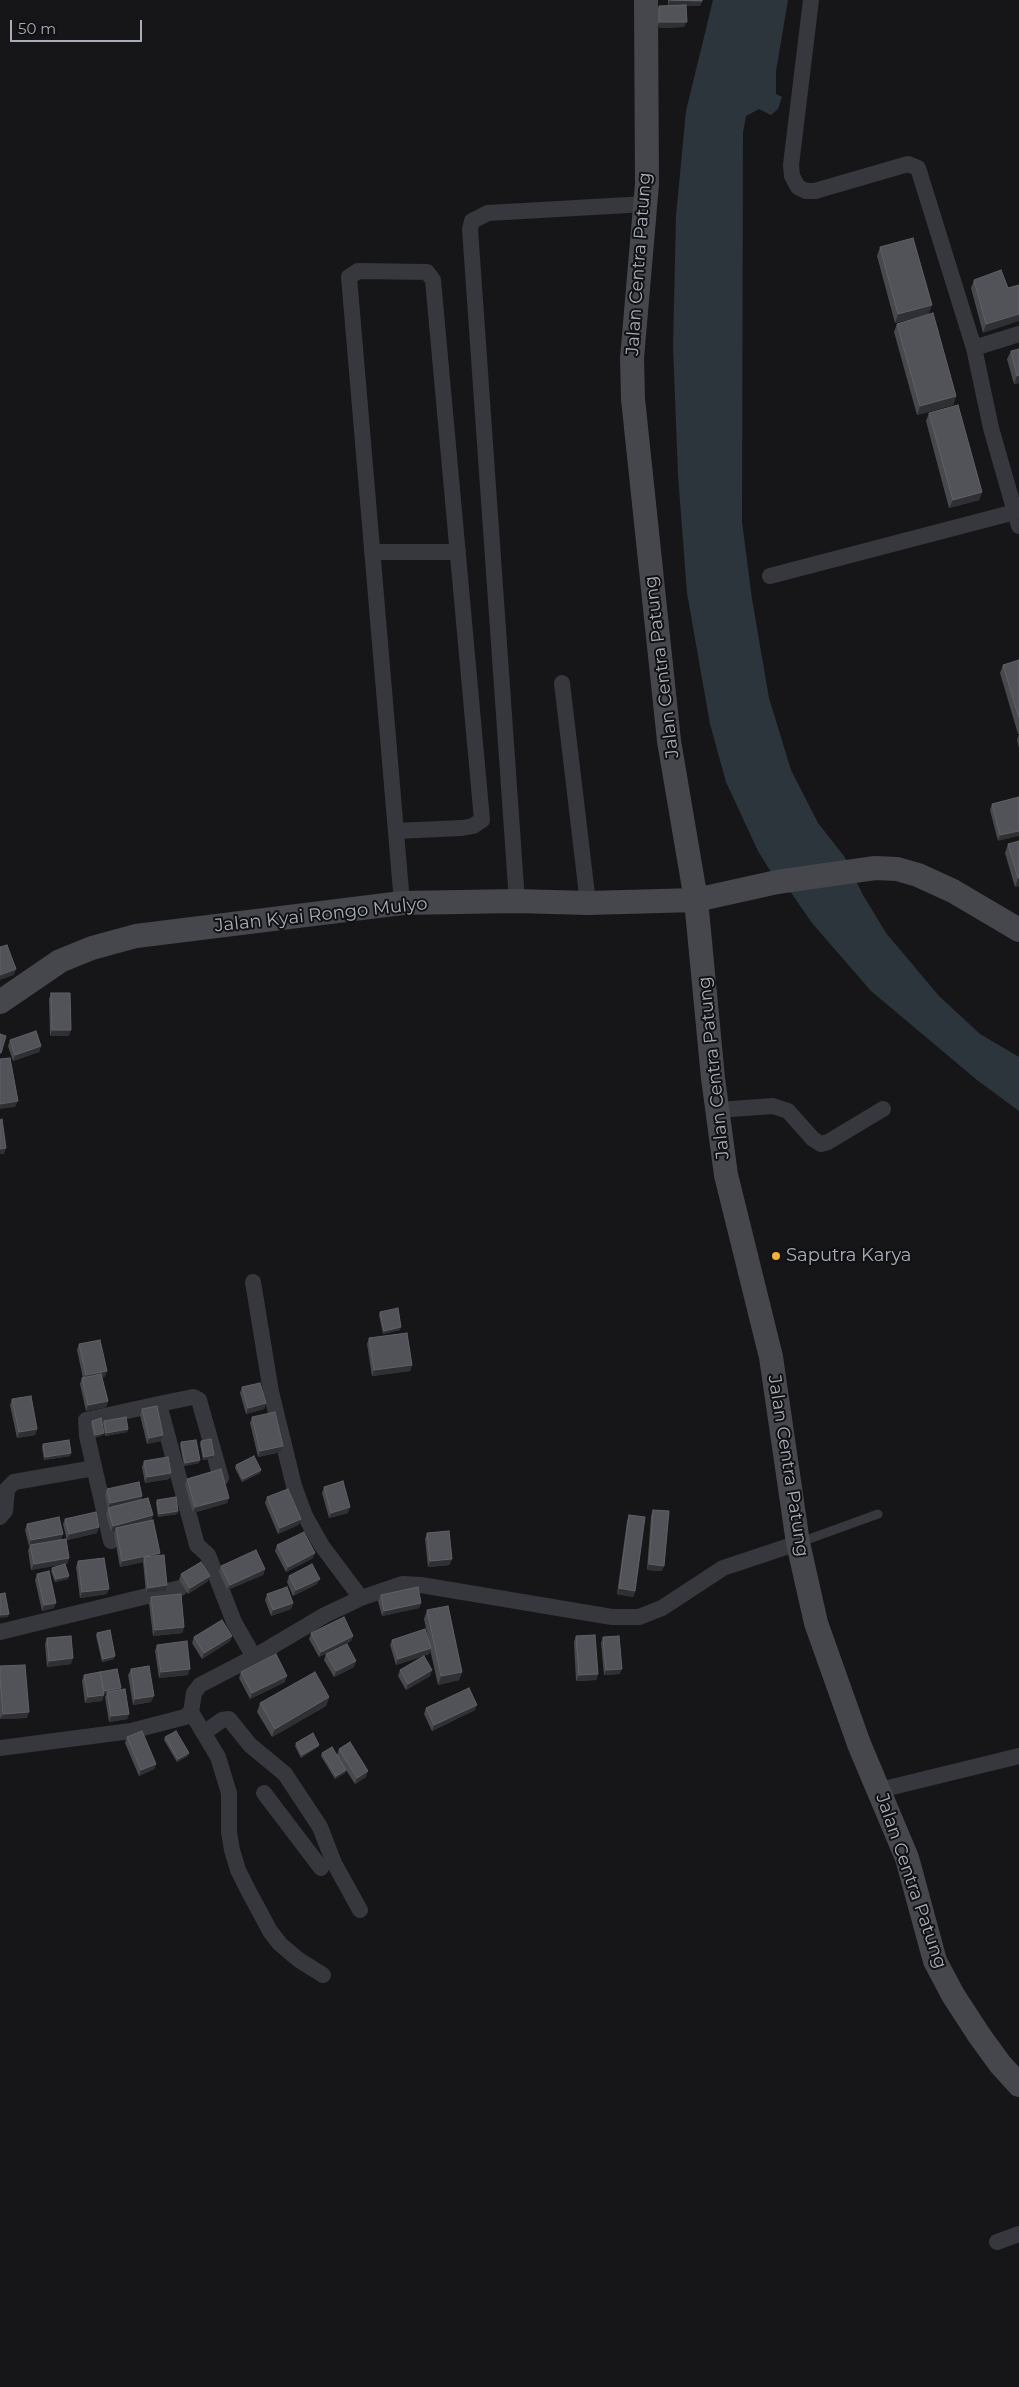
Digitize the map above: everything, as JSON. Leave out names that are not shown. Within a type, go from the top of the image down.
[{"type":"street","name":"Jalan Centra Patung","points":[[646,0],[646,204],[632,358],[633,399],[670,741],[696,900],[717,1110],[726,1176],[772,1357],[798,1543],[816,1623],[859,1744],[880,1790],[907,1858],[935,1961],[953,1996],[978,2035],[1019,2085]]},
{"type":"street","points":[[770,576],[1017,519],[992,428],[974,348],[918,168],[908,164],[815,191],[806,191],[798,187],[792,176],[792,156],[811,0]]},
{"type":"street","points":[[517,902],[470,229],[472,221],[488,213],[646,204]]},
{"type":"street","points":[[396,830],[462,828],[474,826],[482,820],[433,280],[427,272],[358,271],[348,276],[402,903]]},
{"type":"street","points":[[974,348],[1019,334]]},
{"type":"street","points":[[372,552],[458,552]]},
{"type":"street","points":[[562,684],[588,903]]},
{"type":"street","name":"Jalan Kyai Rongo Mulyo","points":[[0,1002],[60,961],[92,948],[136,936],[402,903],[588,903],[696,900],[777,882],[854,871],[897,869],[918,875],[953,891],[1019,930]]},
{"type":"street","points":[[717,1110],[773,1106],[788,1111],[813,1139],[821,1144],[828,1142],[883,1109]]},
{"type":"street","points":[[253,1282],[271,1392],[294,1486],[305,1516],[322,1546],[361,1598]]},
{"type":"street","points":[[111,1542],[87,1436],[86,1420],[193,1397],[199,1400],[221,1478]]},
{"type":"street","points":[[159,1404],[197,1545],[208,1555],[234,1622],[254,1657]]},
{"type":"street","points":[[0,1517],[5,1512],[7,1489],[14,1482],[94,1468]]},
{"type":"street","points":[[0,1748],[131,1731],[172,1722],[185,1717],[191,1712],[194,1692],[200,1685],[254,1657],[325,1615],[361,1598],[402,1584],[420,1585],[612,1617],[639,1617],[662,1608],[723,1568],[798,1543]]},
{"type":"street","points":[[0,1632],[180,1588]]},
{"type":"street","points":[[191,1712],[205,1732],[218,1757],[229,1793],[229,1832],[232,1850],[238,1870],[249,1892],[270,1931],[280,1944],[299,1960],[323,1975]]},
{"type":"street","points":[[205,1732],[222,1720],[229,1718],[250,1745],[285,1774],[320,1826],[334,1863],[360,1910]]},
{"type":"street","points":[[880,1790],[1019,1756]]},
{"type":"street","points":[[264,1793],[320,1868]]},
{"type":"street","points":[[997,2242],[1019,2234]]},
{"type":"lane","points":[[798,1543],[878,1514]]},
{"type":"shaded area","points":[[713,0],[788,0],[776,71],[776,94],[782,97],[778,109],[771,115],[759,109],[746,116],[743,133],[742,522],[752,599],[769,698],[791,770],[818,823],[844,856],[863,895],[886,933],[939,996],[980,1034],[1019,1057],[1019,1111],[977,1080],[871,991],[812,923],[781,878],[771,872],[758,851],[726,782],[710,724],[687,593],[678,475],[673,346],[676,216],[686,111]]},
{"type":"building","points":[[670,0],[702,0],[702,1]]},
{"type":"building","points":[[686,5],[687,22],[659,22],[659,6]]},
{"type":"building","points":[[913,238],[932,305],[898,314],[880,247]]},
{"type":"building","points":[[1001,270],[1008,288],[1019,285],[1019,314],[986,324],[974,280]]},
{"type":"building","points":[[933,313],[956,396],[920,406],[897,324]]},
{"type":"building","points":[[1019,349],[1019,375],[1017,376],[1011,351]]},
{"type":"building","points":[[958,405],[982,492],[953,500],[929,413]]},
{"type":"building","points":[[1019,660],[1019,718],[1003,665]]},
{"type":"building","points":[[1019,797],[1019,831],[1000,835],[992,804]]},
{"type":"building","points":[[1019,841],[1019,878],[1018,878],[1008,844]]},
{"type":"building","points":[[7,945],[16,969],[0,975],[0,947]]},
{"type":"building","points":[[51,993],[70,993],[71,1030],[52,1030]]},
{"type":"building","points":[[36,1031],[41,1046],[15,1055],[10,1040]]},
{"type":"building","points":[[0,1034],[6,1036],[1,1053],[0,1053]]},
{"type":"building","points":[[10,1058],[18,1101],[0,1104],[0,1059]]},
{"type":"building","points":[[2,1119],[6,1148],[0,1149],[0,1120]]},
{"type":"building","points":[[398,1308],[401,1327],[384,1331],[380,1312]]},
{"type":"building","points":[[407,1333],[412,1365],[374,1370],[369,1338]]},
{"type":"building","points":[[100,1340],[107,1371],[86,1375],[79,1344]]},
{"type":"building","points":[[101,1374],[108,1401],[88,1405],[82,1378]]},
{"type":"building","points":[[260,1383],[266,1403],[248,1408],[242,1387]]},
{"type":"building","points":[[31,1396],[37,1429],[19,1432],[12,1399]]},
{"type":"building","points":[[157,1406],[163,1435],[149,1438],[142,1409]]},
{"type":"building","points":[[275,1412],[283,1446],[260,1451],[252,1417]]},
{"type":"building","points":[[126,1417],[128,1429],[106,1433],[104,1421]]},
{"type":"building","points":[[101,1418],[104,1433],[95,1435],[92,1421]]},
{"type":"building","points":[[211,1439],[214,1455],[204,1457],[201,1441]]},
{"type":"building","points":[[69,1440],[71,1453],[45,1457],[43,1444]]},
{"type":"building","points":[[196,1440],[200,1460],[185,1463],[181,1442]]},
{"type":"building","points":[[254,1456],[261,1470],[243,1479],[236,1465]]},
{"type":"building","points":[[168,1457],[171,1473],[147,1477],[144,1461]]},
{"type":"building","points":[[221,1469],[229,1498],[195,1507],[187,1479]]},
{"type":"building","points":[[343,1481],[350,1507],[331,1513],[324,1487]]},
{"type":"building","points":[[139,1482],[142,1496],[110,1503],[107,1489]]},
{"type":"building","points":[[288,1489],[301,1519],[280,1528],[267,1497]]},
{"type":"building","points":[[176,1497],[178,1511],[159,1514],[157,1500]]},
{"type":"building","points":[[148,1498],[153,1515],[113,1526],[108,1508]]},
{"type":"building","points":[[653,1510],[669,1511],[664,1566],[649,1564]]},
{"type":"building","points":[[96,1512],[99,1527],[69,1534],[65,1519]]},
{"type":"building","points":[[629,1515],[645,1517],[635,1591],[619,1588]]},
{"type":"building","points":[[59,1517],[63,1534],[31,1540],[27,1524]]},
{"type":"building","points":[[153,1520],[160,1553],[122,1561],[116,1528]]},
{"type":"building","points":[[449,1531],[452,1559],[430,1561],[427,1533]]},
{"type":"building","points":[[304,1532],[315,1553],[288,1567],[277,1545]]},
{"type":"building","points":[[66,1539],[69,1558],[34,1564],[30,1545]]},
{"type":"building","points":[[256,1550],[265,1569],[230,1585],[221,1566]]},
{"type":"building","points":[[164,1555],[167,1585],[148,1588],[144,1557]]},
{"type":"building","points":[[104,1558],[109,1589],[82,1592],[78,1561]]},
{"type":"building","points":[[201,1562],[210,1576],[190,1588],[181,1574]]},
{"type":"building","points":[[65,1564],[69,1576],[56,1579],[52,1568]]},
{"type":"building","points":[[312,1564],[320,1579],[296,1590],[289,1576]]},
{"type":"building","points":[[49,1571],[56,1603],[44,1605],[37,1574]]},
{"type":"building","points":[[287,1587],[293,1603],[273,1610],[267,1594]]},
{"type":"building","points":[[418,1587],[421,1603],[384,1611],[381,1595]]},
{"type":"building","points":[[5,1593],[9,1614],[0,1615],[0,1594]]},
{"type":"building","points":[[181,1594],[184,1627],[155,1630],[151,1597]]},
{"type":"building","points":[[448,1606],[462,1672],[441,1676],[427,1610]]},
{"type":"building","points":[[344,1617],[353,1636],[321,1652],[311,1633]]},
{"type":"building","points":[[222,1620],[232,1636],[204,1653],[194,1637]]},
{"type":"building","points":[[425,1629],[431,1648],[398,1659],[392,1640]]},
{"type":"building","points":[[110,1630],[115,1656],[103,1659],[97,1633]]},
{"type":"building","points":[[595,1635],[598,1674],[579,1675],[576,1636]]},
{"type":"building","points":[[71,1636],[73,1658],[49,1661],[47,1638]]},
{"type":"building","points":[[619,1636],[622,1669],[606,1670],[603,1637]]},
{"type":"building","points":[[187,1641],[190,1669],[161,1672],[157,1645]]},
{"type":"building","points":[[347,1644],[356,1661],[336,1671],[326,1654]]},
{"type":"building","points":[[276,1654],[287,1676],[252,1693],[241,1672]]},
{"type":"building","points":[[424,1656],[432,1670],[408,1684],[400,1670]]},
{"type":"building","points":[[25,1665],[29,1712],[3,1714],[0,1666]]},
{"type":"building","points":[[149,1666],[154,1696],[135,1699],[131,1669]]},
{"type":"building","points":[[117,1669],[121,1688],[104,1691],[100,1672]]},
{"type":"building","points":[[100,1672],[104,1695],[88,1697],[84,1675]]},
{"type":"building","points":[[315,1672],[329,1697],[275,1729],[260,1703]]},
{"type":"building","points":[[469,1688],[477,1705],[434,1725],[426,1708]]},
{"type":"building","points":[[125,1689],[129,1714],[111,1716],[107,1692]]},
{"type":"building","points":[[142,1731],[156,1764],[141,1770],[127,1737]]},
{"type":"building","points":[[176,1731],[189,1753],[178,1759],[165,1737]]},
{"type":"building","points":[[313,1733],[319,1745],[302,1755],[296,1743]]},
{"type":"building","points":[[350,1742],[368,1771],[357,1778],[339,1749]]},
{"type":"building","points":[[332,1747],[346,1770],[336,1776],[322,1753]]},
{"type":"place","name":"Saputra Karya","points":[[776,1256]]}]
